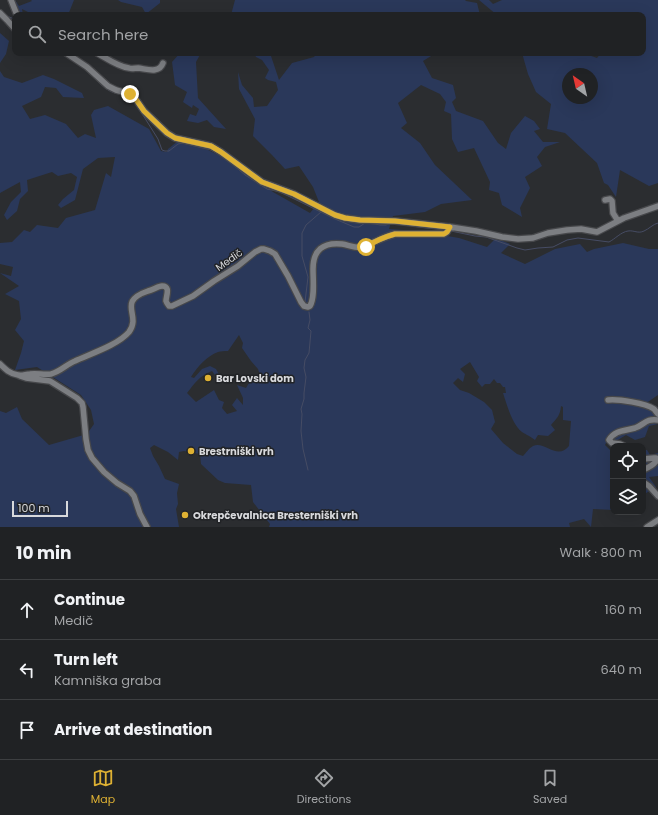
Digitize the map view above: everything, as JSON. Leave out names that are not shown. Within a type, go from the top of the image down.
[{"type":"street","points":[[11,0],[15,12]]},
{"type":"street","points":[[0,13],[12,26]]},
{"type":"street","points":[[70,56],[87,67],[108,86],[130,94],[135,98],[144,111],[167,133],[175,138],[211,146],[262,182],[294,194],[329,212],[345,218],[395,221],[449,230],[476,231],[518,240],[567,230],[597,232],[618,221],[658,206]]},
{"type":"street","points":[[103,56],[129,68],[155,70],[164,63]]},
{"type":"street","points":[[604,200],[610,199],[612,201],[613,213],[618,221]]},
{"type":"street","name":"Medič","points":[[20,376],[30,374],[51,374],[59,371],[75,360],[101,350],[124,337],[132,326],[131,303],[134,298],[139,295],[160,286],[164,286],[167,289],[167,302],[170,306],[172,306],[193,296],[214,280],[247,260],[258,250],[267,250],[273,253],[288,276],[300,302],[304,306],[308,307],[312,303],[314,256],[318,250],[326,245],[341,244],[359,248],[366,247],[387,236],[395,234],[444,234],[449,230]]},
{"type":"street","points":[[0,364],[11,374],[26,378],[50,381],[77,398],[82,403],[86,439],[88,450],[92,458],[104,472],[117,483],[130,491],[134,496],[140,514],[147,527]]},
{"type":"street","points":[[608,400],[621,400],[648,406],[653,408],[658,414]]},
{"type":"street","points":[[612,443],[609,440],[610,438],[620,432],[637,427],[650,420],[658,420]]},
{"type":"street","points":[[646,459],[656,458],[657,460],[646,469]]},
{"type":"street","points":[[646,484],[658,496]]},
{"type":"street","points":[[647,527],[658,520]]},
{"type":"shaded area","points":[[11,0],[15,0],[19,6],[32,1],[31,0],[74,0],[69,12],[28,12],[22,9],[22,12],[17,12]]},
{"type":"shaded area","points":[[118,0],[160,0],[160,3],[149,12],[145,12],[142,7]]},
{"type":"shaded area","points":[[235,0],[465,0],[477,3],[479,12],[232,12]]},
{"type":"shaded area","points":[[479,0],[489,0],[493,4],[502,0],[658,0],[658,183],[649,186],[620,170],[616,197],[608,185],[604,183],[597,163],[565,133],[547,129],[551,104],[536,92],[528,74],[523,56],[591,56],[597,58],[599,56],[646,56],[646,12],[493,12]]},
{"type":"shaded area","points":[[0,33],[9,41],[6,54],[0,63]]},
{"type":"shaded area","points":[[177,56],[199,56],[196,62],[198,98],[226,129],[214,127],[207,120],[198,123],[187,121],[190,114],[196,116],[199,109],[193,105],[192,108],[183,102],[187,92],[175,85],[172,62]]},
{"type":"shaded area","points":[[256,56],[271,56],[279,80],[292,63],[315,56],[431,56],[423,61],[432,78],[453,85],[456,98],[452,102],[456,111],[483,121],[498,143],[506,149],[511,133],[525,116],[534,121],[540,129],[534,131],[543,142],[560,142],[545,147],[537,157],[542,166],[525,177],[530,188],[520,208],[522,217],[502,205],[499,193],[489,190],[490,182],[474,148],[458,152],[452,139],[451,114],[444,111],[446,102],[440,94],[421,85],[398,103],[407,123],[401,128],[420,143],[435,165],[472,200],[441,204],[425,212],[393,216],[389,229],[418,231],[459,238],[487,247],[496,238],[510,244],[501,253],[525,264],[555,249],[580,244],[587,252],[594,249],[623,243],[649,249],[658,249],[658,395],[642,406],[651,410],[658,417],[658,424],[649,426],[645,437],[635,440],[626,435],[616,441],[608,439],[605,445],[610,450],[610,510],[593,509],[591,527],[584,519],[569,523],[570,527],[269,527],[270,524],[253,502],[251,485],[225,483],[218,480],[201,464],[200,454],[184,451],[179,452],[178,460],[168,452],[154,445],[150,448],[165,479],[179,484],[177,493],[178,504],[176,509],[179,527],[0,527],[0,411],[6,413],[17,407],[22,419],[49,445],[87,434],[94,424],[91,410],[81,395],[37,367],[15,370],[24,341],[15,330],[21,319],[19,301],[5,294],[19,286],[0,273],[11,276],[13,267],[0,264],[0,243],[12,242],[24,230],[30,232],[37,225],[58,228],[66,218],[95,210],[106,173],[111,177],[115,157],[98,158],[83,169],[75,200],[61,208],[58,205],[74,190],[77,177],[71,173],[58,176],[52,172],[27,180],[28,191],[20,199],[17,211],[7,220],[4,215],[11,202],[21,192],[20,182],[0,193],[0,71],[4,77],[22,83],[43,75],[82,93],[84,98],[63,97],[56,88],[45,87],[41,97],[22,106],[30,119],[45,115],[66,124],[78,138],[85,134],[96,138],[91,115],[94,110],[108,106],[149,129],[161,151],[167,152],[168,149],[178,141],[206,149],[225,158],[273,192],[310,213],[319,202],[313,187],[299,166],[285,169],[253,136],[255,119],[239,89],[238,72],[242,85],[253,98],[254,107],[267,106],[278,90],[276,82],[265,78],[269,70],[262,60]],"holes":[[[239,335],[243,343],[242,348],[258,369],[261,378],[249,383],[246,388],[237,385],[243,398],[243,405],[237,398],[232,405],[237,411],[227,414],[222,408],[224,402],[219,400],[214,390],[196,402],[187,393],[198,380],[212,371],[218,379],[221,378],[216,369],[210,366],[202,369],[194,378],[191,377],[206,359],[219,352],[228,351]],[[470,362],[479,377],[477,381],[482,387],[485,384],[490,384],[494,379],[497,383],[500,383],[503,387],[505,387],[506,393],[503,393],[515,424],[518,429],[535,440],[538,435],[548,436],[555,430],[551,425],[557,419],[561,406],[563,407],[563,420],[571,421],[569,446],[564,450],[555,451],[537,445],[529,449],[523,456],[517,454],[503,443],[491,429],[495,422],[492,410],[484,402],[469,393],[460,390],[453,383],[458,378],[463,382],[465,374],[460,369]]]},
{"type":"shaded area","points":[[646,450],[650,455],[658,453],[658,476],[649,477],[656,487],[646,493]]},
{"type":"waterway","points":[[0,9],[7,16],[12,18]]},
{"type":"waterway","points":[[95,78],[106,89],[120,94]]},
{"type":"waterway","points":[[129,97],[135,103]]},
{"type":"waterway","points":[[141,112],[158,139],[162,150],[169,151],[178,144],[183,143],[211,150],[225,158],[245,175],[267,189],[280,192],[354,227],[359,227],[365,223],[380,225],[391,223]]},
{"type":"waterway","points":[[305,302],[308,277],[302,256],[302,233],[306,225],[321,212]]},
{"type":"waterway","points":[[451,231],[486,237],[525,250],[553,247],[567,240],[578,238],[609,242],[625,232],[642,232],[658,223]]},
{"type":"waterway","points":[[408,225],[446,230]]},
{"type":"waterway","points":[[308,470],[303,449],[301,409],[304,399],[306,377],[304,368],[305,360],[309,353],[311,331],[308,328],[310,320],[309,312]]},
{"type":"place","name":"Bar Lovski dom","points":[[208,378]]},
{"type":"place","name":"Brestrniški vrh","points":[[191,451]]},
{"type":"place","name":"Okrepčevalnica Bresterniški vrh","points":[[185,515]]},
{"type":"route","points":[[130,94],[135,98],[144,111],[167,133],[175,138],[211,146],[262,182],[294,194],[335,215],[360,220],[395,221],[450,227],[444,234],[395,234],[387,236],[366,247]]}]
